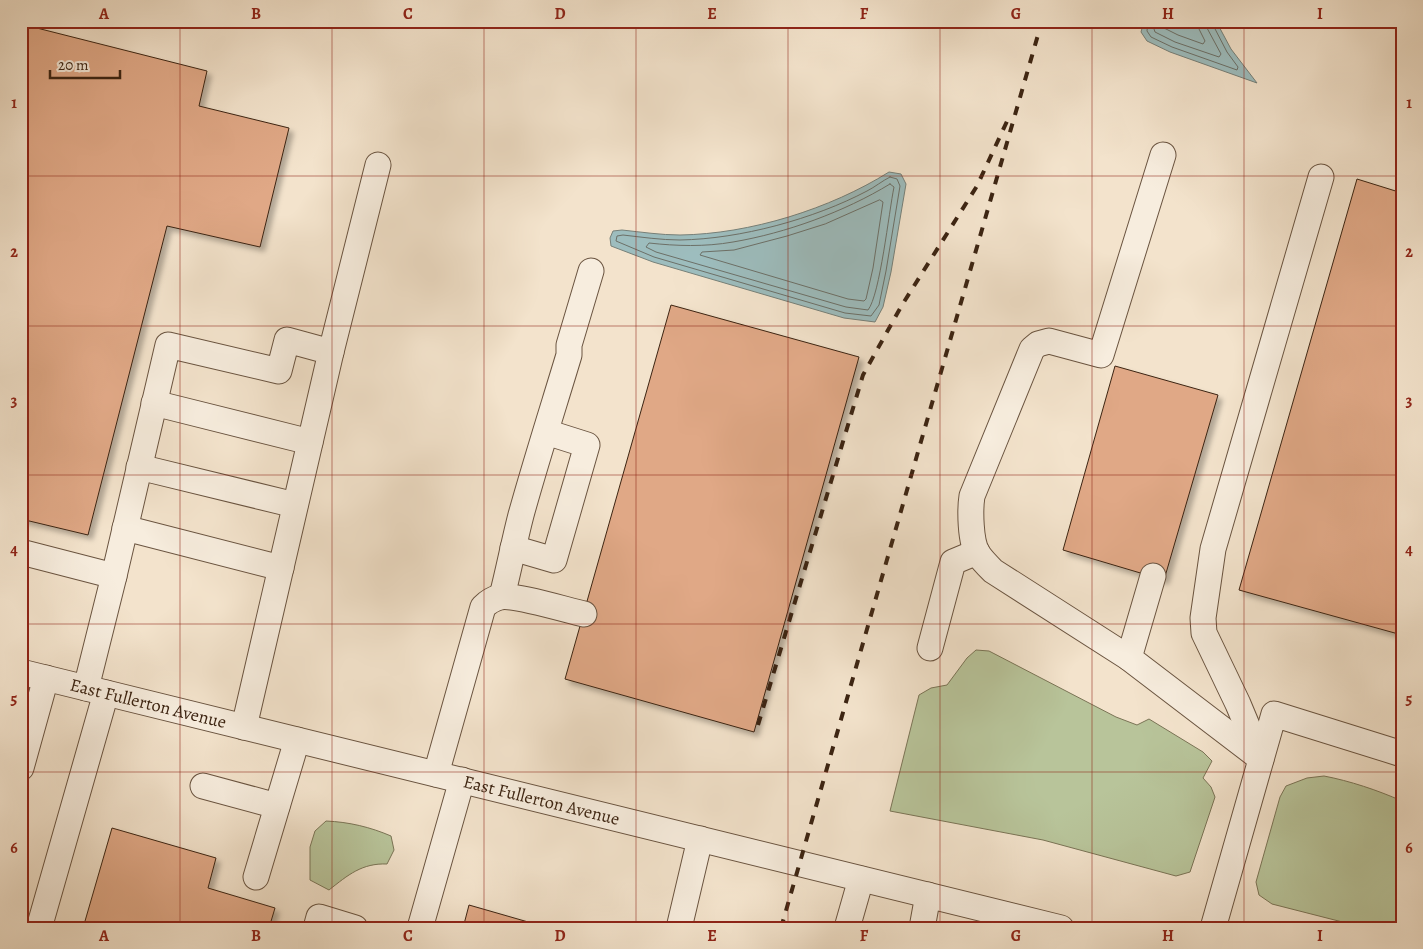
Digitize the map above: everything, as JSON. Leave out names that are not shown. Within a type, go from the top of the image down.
[{"type":"street","points":[[1163,155],[1101,355],[1049,341],[1038,344],[1032,349],[972,496],[970,508],[971,522],[977,552],[994,572],[1129,658],[1261,759]]},
{"type":"street","points":[[244,727],[331,352],[378,164]]},
{"type":"street","points":[[1261,759],[1238,704],[1204,632],[1203,618],[1213,549],[1321,177]]},
{"type":"street","points":[[502,596],[511,565],[512,548],[569,354],[569,345],[591,271]]},
{"type":"street","points":[[39,928],[96,690],[114,576],[168,345],[279,371],[287,340],[331,352]]},
{"type":"street","points":[[154,404],[310,442]]},
{"type":"street","points":[[512,548],[554,560],[587,445],[546,432]]},
{"type":"street","points":[[139,467],[295,505]]},
{"type":"street","points":[[125,528],[281,568]]},
{"type":"street","points":[[21,552],[114,576]]},
{"type":"street","points":[[930,648],[953,562],[977,552]]},
{"type":"street","points":[[1129,658],[1153,576]]},
{"type":"street","points":[[436,774],[483,607],[491,599],[502,596],[584,614]]},
{"type":"street","name":"East Fullerton Avenue","points":[[21,672],[1061,928]]},
{"type":"street","points":[[21,768],[46,678]]},
{"type":"street","points":[[1213,928],[1274,714],[1402,754]]},
{"type":"street","points":[[256,877],[297,740]]},
{"type":"street","points":[[420,928],[462,780]]},
{"type":"street","points":[[203,786],[278,806]]},
{"type":"street","points":[[678,928],[700,839]]},
{"type":"street","points":[[847,928],[861,879]]},
{"type":"street","points":[[922,928],[928,895]]},
{"type":"street","points":[[316,928],[319,917],[355,928]]},
{"type":"green space","points":[[976,650],[989,651],[1116,717],[1137,725],[1149,719],[1203,752],[1212,761],[1203,778],[1211,787],[1215,797],[1190,872],[1176,876],[1043,840],[890,811],[919,695],[931,688],[947,685],[967,658]]},
{"type":"green space","points":[[1324,776],[1363,786],[1402,801],[1402,928],[1366,928],[1272,904],[1259,895],[1256,882],[1280,797],[1286,786],[1307,778]]},
{"type":"green space","points":[[326,821],[359,826],[391,836],[394,850],[387,864],[378,864],[356,871],[329,890],[310,880],[310,847],[315,831]]},
{"type":"water","points":[[1144,21],[1216,21],[1231,49],[1257,83],[1170,52],[1147,41],[1141,32]]},
{"type":"water","points":[[889,172],[901,174],[906,184],[891,272],[883,307],[875,322],[844,318],[653,262],[611,246],[610,238],[613,231],[622,230],[680,235],[707,234],[734,230],[789,217],[841,197]]},
{"type":"building","points":[[21,24],[207,71],[199,106],[289,128],[260,247],[167,226],[88,535],[21,519]]},
{"type":"building","points":[[1357,179],[1402,193],[1402,635],[1239,590]]},
{"type":"building","points":[[671,305],[859,357],[754,732],[565,679]]},
{"type":"building","points":[[1115,366],[1218,395],[1164,580],[1063,550]]},
{"type":"building","points":[[112,828],[216,858],[208,888],[275,908],[269,928],[83,928]]},
{"type":"building","points":[[469,905],[549,928],[463,928]]},
{"type":"railway","points":[[781,928],[1042,21]]},
{"type":"railway","points":[[758,725],[863,375],[902,305],[977,186],[1009,117]]}]
